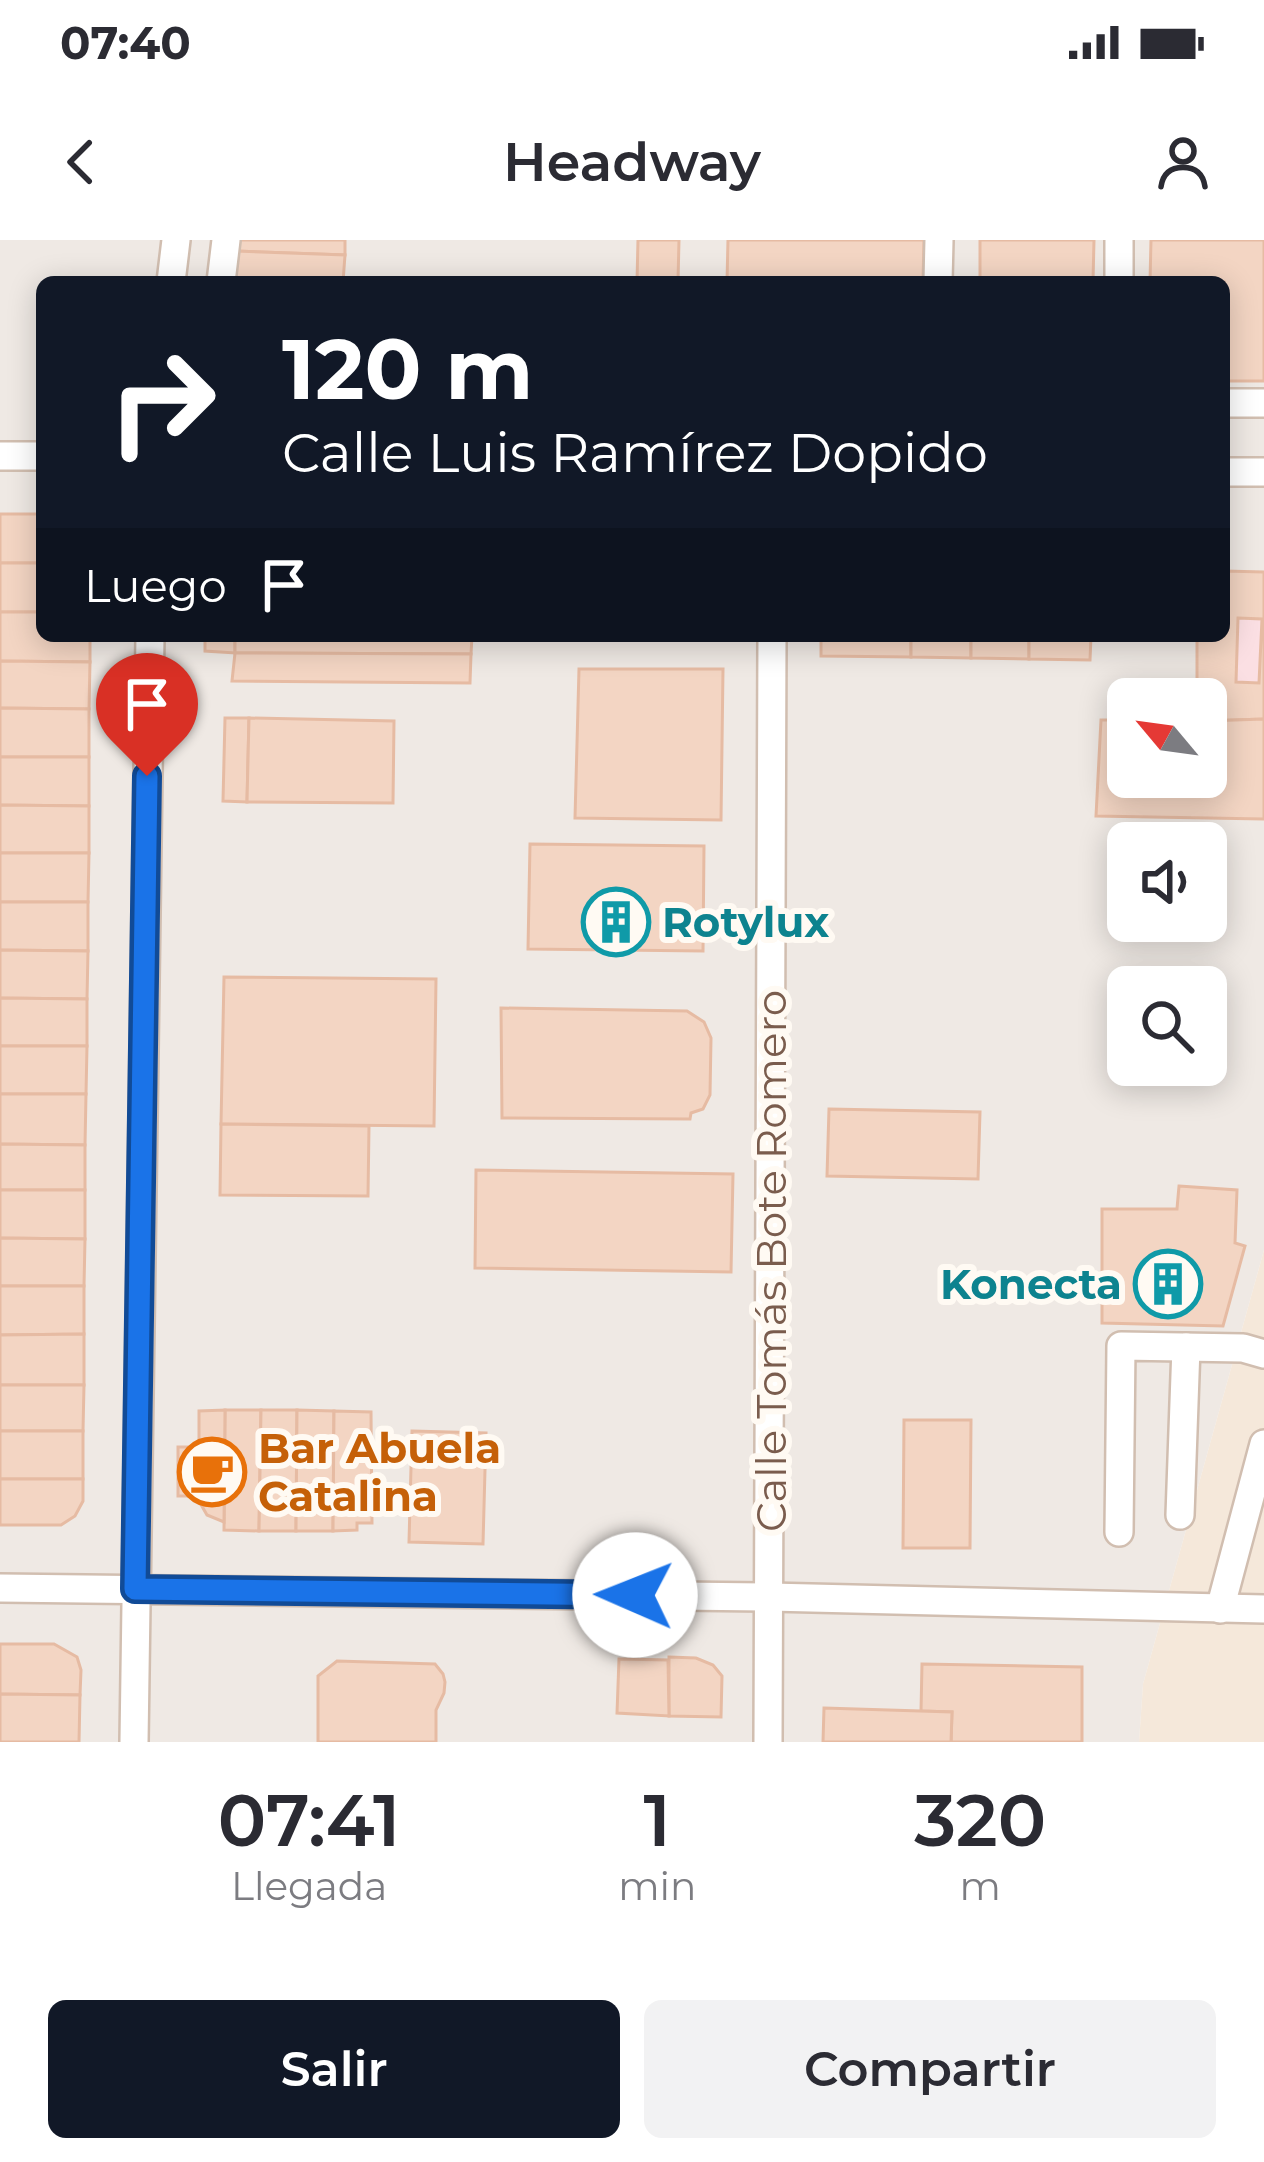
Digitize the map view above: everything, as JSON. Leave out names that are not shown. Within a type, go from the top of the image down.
[{"type":"street","points":[[172,276],[176,240]]},
{"type":"street","points":[[222,276],[226,240]]},
{"type":"street","points":[[938,276],[939,240]]},
{"type":"street","points":[[1119,240],[1119,276]]},
{"type":"street","points":[[1230,403],[1264,403]]},
{"type":"street","points":[[0,456],[36,456]]},
{"type":"street","points":[[1230,472],[1264,472]]},
{"type":"street","points":[[134,1742],[149,642]]},
{"type":"street","name":"Calle Tomás Bote Romero","points":[[769,1742],[772,642]]},
{"type":"street","points":[[1118,1532],[1121,1346],[1243,1348],[1264,1354]]},
{"type":"street","points":[[1180,1515],[1186,1347]]},
{"type":"street","points":[[1220,1609],[1264,1444]]},
{"type":"street","points":[[0,1588],[770,1597],[1264,1609]]},
{"type":"shaded area","points":[[0,240],[1264,240],[1264,1250],[1143,1684],[1139,1742],[0,1742]]},
{"type":"shaded area","points":[[1230,571],[1264,572],[1264,719],[1227,706],[1227,678],[1206,678],[1221,642],[1230,642]]},
{"type":"shaded area","points":[[1264,1250],[1264,1742],[1139,1742],[1143,1684]]},
{"type":"building","points":[[236,240],[345,240],[345,255],[235,251]]},
{"type":"building","points":[[638,240],[679,240],[678,276],[637,276]]},
{"type":"building","points":[[728,240],[924,240],[923,276],[727,276]]},
{"type":"building","points":[[980,240],[1094,240],[1093,276],[980,276]]},
{"type":"building","points":[[1151,240],[1264,240],[1264,381],[1230,381],[1230,276],[1150,276]]},
{"type":"building","points":[[235,251],[345,255],[343,276],[233,276]]},
{"type":"building","points":[[0,514],[36,514],[36,563],[0,563]]},
{"type":"building","points":[[0,563],[36,563],[36,612],[0,612]]},
{"type":"building","points":[[1230,571],[1264,572],[1264,719],[1227,720],[1227,678],[1197,678],[1197,642],[1230,642]],"holes":[[[1238,618],[1262,619],[1259,683],[1236,682]]]},
{"type":"building","points":[[0,612],[36,612],[36,642],[90,642],[90,662],[0,661]]},
{"type":"building","points":[[205,642],[235,642],[235,653],[205,651]]},
{"type":"building","points":[[235,642],[472,642],[471,654],[235,653]]},
{"type":"building","points":[[821,642],[911,642],[911,657],[821,656]]},
{"type":"building","points":[[911,642],[971,642],[971,658],[911,657]]},
{"type":"building","points":[[971,642],[1029,642],[1029,659],[971,658]]},
{"type":"building","points":[[1029,642],[1091,642],[1090,660],[1029,659]]},
{"type":"building","points":[[235,653],[471,654],[470,683],[232,681]]},
{"type":"building","points":[[0,661],[90,662],[89,709],[0,708]]},
{"type":"building","points":[[579,669],[723,669],[721,820],[575,818]]},
{"type":"building","points":[[0,708],[89,709],[89,757],[0,757]]},
{"type":"building","points":[[225,718],[249,718],[247,802],[223,801]]},
{"type":"building","points":[[249,718],[394,721],[393,803],[247,802]]},
{"type":"building","points":[[1264,719],[1264,819],[1096,816],[1101,720],[1107,720],[1107,798],[1227,798],[1227,720]]},
{"type":"building","points":[[0,757],[89,757],[89,806],[0,805]]},
{"type":"building","points":[[0,805],[89,806],[89,853],[0,853]]},
{"type":"building","name":"Rotylux","points":[[530,844],[704,846],[703,951],[528,949]]},
{"type":"building","points":[[0,853],[89,853],[88,902],[0,902]]},
{"type":"building","points":[[0,902],[88,902],[88,951],[0,950]]},
{"type":"building","points":[[0,950],[88,951],[87,999],[0,998]]},
{"type":"building","points":[[224,977],[436,979],[434,1126],[221,1124]]},
{"type":"building","points":[[0,998],[87,999],[87,1046],[0,1046]]},
{"type":"building","points":[[501,1008],[687,1011],[704,1022],[711,1038],[710,1095],[690,1119],[502,1118]]},
{"type":"building","points":[[0,1046],[87,1046],[86,1094],[0,1094]]},
{"type":"building","points":[[0,1094],[86,1094],[85,1145],[0,1144]]},
{"type":"building","points":[[829,1109],[980,1112],[978,1179],[827,1176]]},
{"type":"building","points":[[221,1124],[369,1126],[368,1196],[220,1195]]},
{"type":"building","points":[[0,1144],[85,1145],[85,1190],[0,1190]]},
{"type":"building","points":[[476,1170],[733,1174],[731,1272],[475,1268]]},
{"type":"building","name":"Konecta","points":[[1179,1186],[1237,1190],[1235,1243],[1245,1246],[1223,1326],[1102,1323],[1102,1209],[1177,1209]]},
{"type":"building","points":[[0,1190],[85,1190],[85,1239],[0,1238]]},
{"type":"building","points":[[0,1238],[85,1239],[84,1286],[0,1286]]},
{"type":"building","points":[[0,1286],[84,1286],[84,1334],[0,1335]]},
{"type":"building","points":[[84,1334],[84,1385],[0,1385],[0,1335]]},
{"type":"building","points":[[0,1385],[84,1385],[83,1431],[0,1431]]},
{"type":"building","points":[[225,1410],[261,1410],[259,1531],[224,1530]]},
{"type":"building","name":"Bar Abuela Catalina","points":[[225,1410],[224,1522],[207,1515],[199,1501],[199,1411]]},
{"type":"building","points":[[261,1410],[297,1410],[296,1531],[259,1531]]},
{"type":"building","points":[[297,1410],[334,1411],[333,1531],[296,1531]]},
{"type":"building","points":[[334,1411],[371,1412],[372,1523],[357,1523],[357,1530],[333,1531]]},
{"type":"building","points":[[904,1420],[971,1420],[970,1548],[903,1548]]},
{"type":"building","points":[[0,1431],[83,1431],[83,1479],[0,1479]]},
{"type":"building","points":[[412,1431],[486,1433],[483,1544],[409,1542]]},
{"type":"building","points":[[178,1447],[199,1447],[199,1496],[178,1496]]},
{"type":"building","points":[[0,1479],[83,1479],[83,1501],[75,1516],[61,1525],[0,1525]]},
{"type":"building","points":[[0,1644],[54,1644],[77,1657],[80,1695],[0,1694]]},
{"type":"building","points":[[669,1657],[696,1658],[713,1665],[722,1676],[721,1717],[669,1716]]},
{"type":"building","points":[[619,1659],[668,1660],[669,1716],[617,1713]]},
{"type":"building","points":[[337,1661],[435,1664],[445,1682],[436,1710],[436,1742],[318,1742],[318,1676]]},
{"type":"building","points":[[922,1664],[1082,1667],[1082,1742],[951,1742],[952,1712],[921,1711]]},
{"type":"building","points":[[0,1694],[80,1695],[79,1742],[0,1742]]},
{"type":"building","points":[[824,1708],[952,1712],[951,1742],[823,1742]]},
{"type":"place","name":"Rotylux","points":[[616,922]]},
{"type":"place","name":"Konecta","points":[[1168,1284]]},
{"type":"place","name":"Bar Abuela Catalina","points":[[212,1472]]},
{"type":"route","points":[[147,776],[135,1589],[635,1595]]}]
